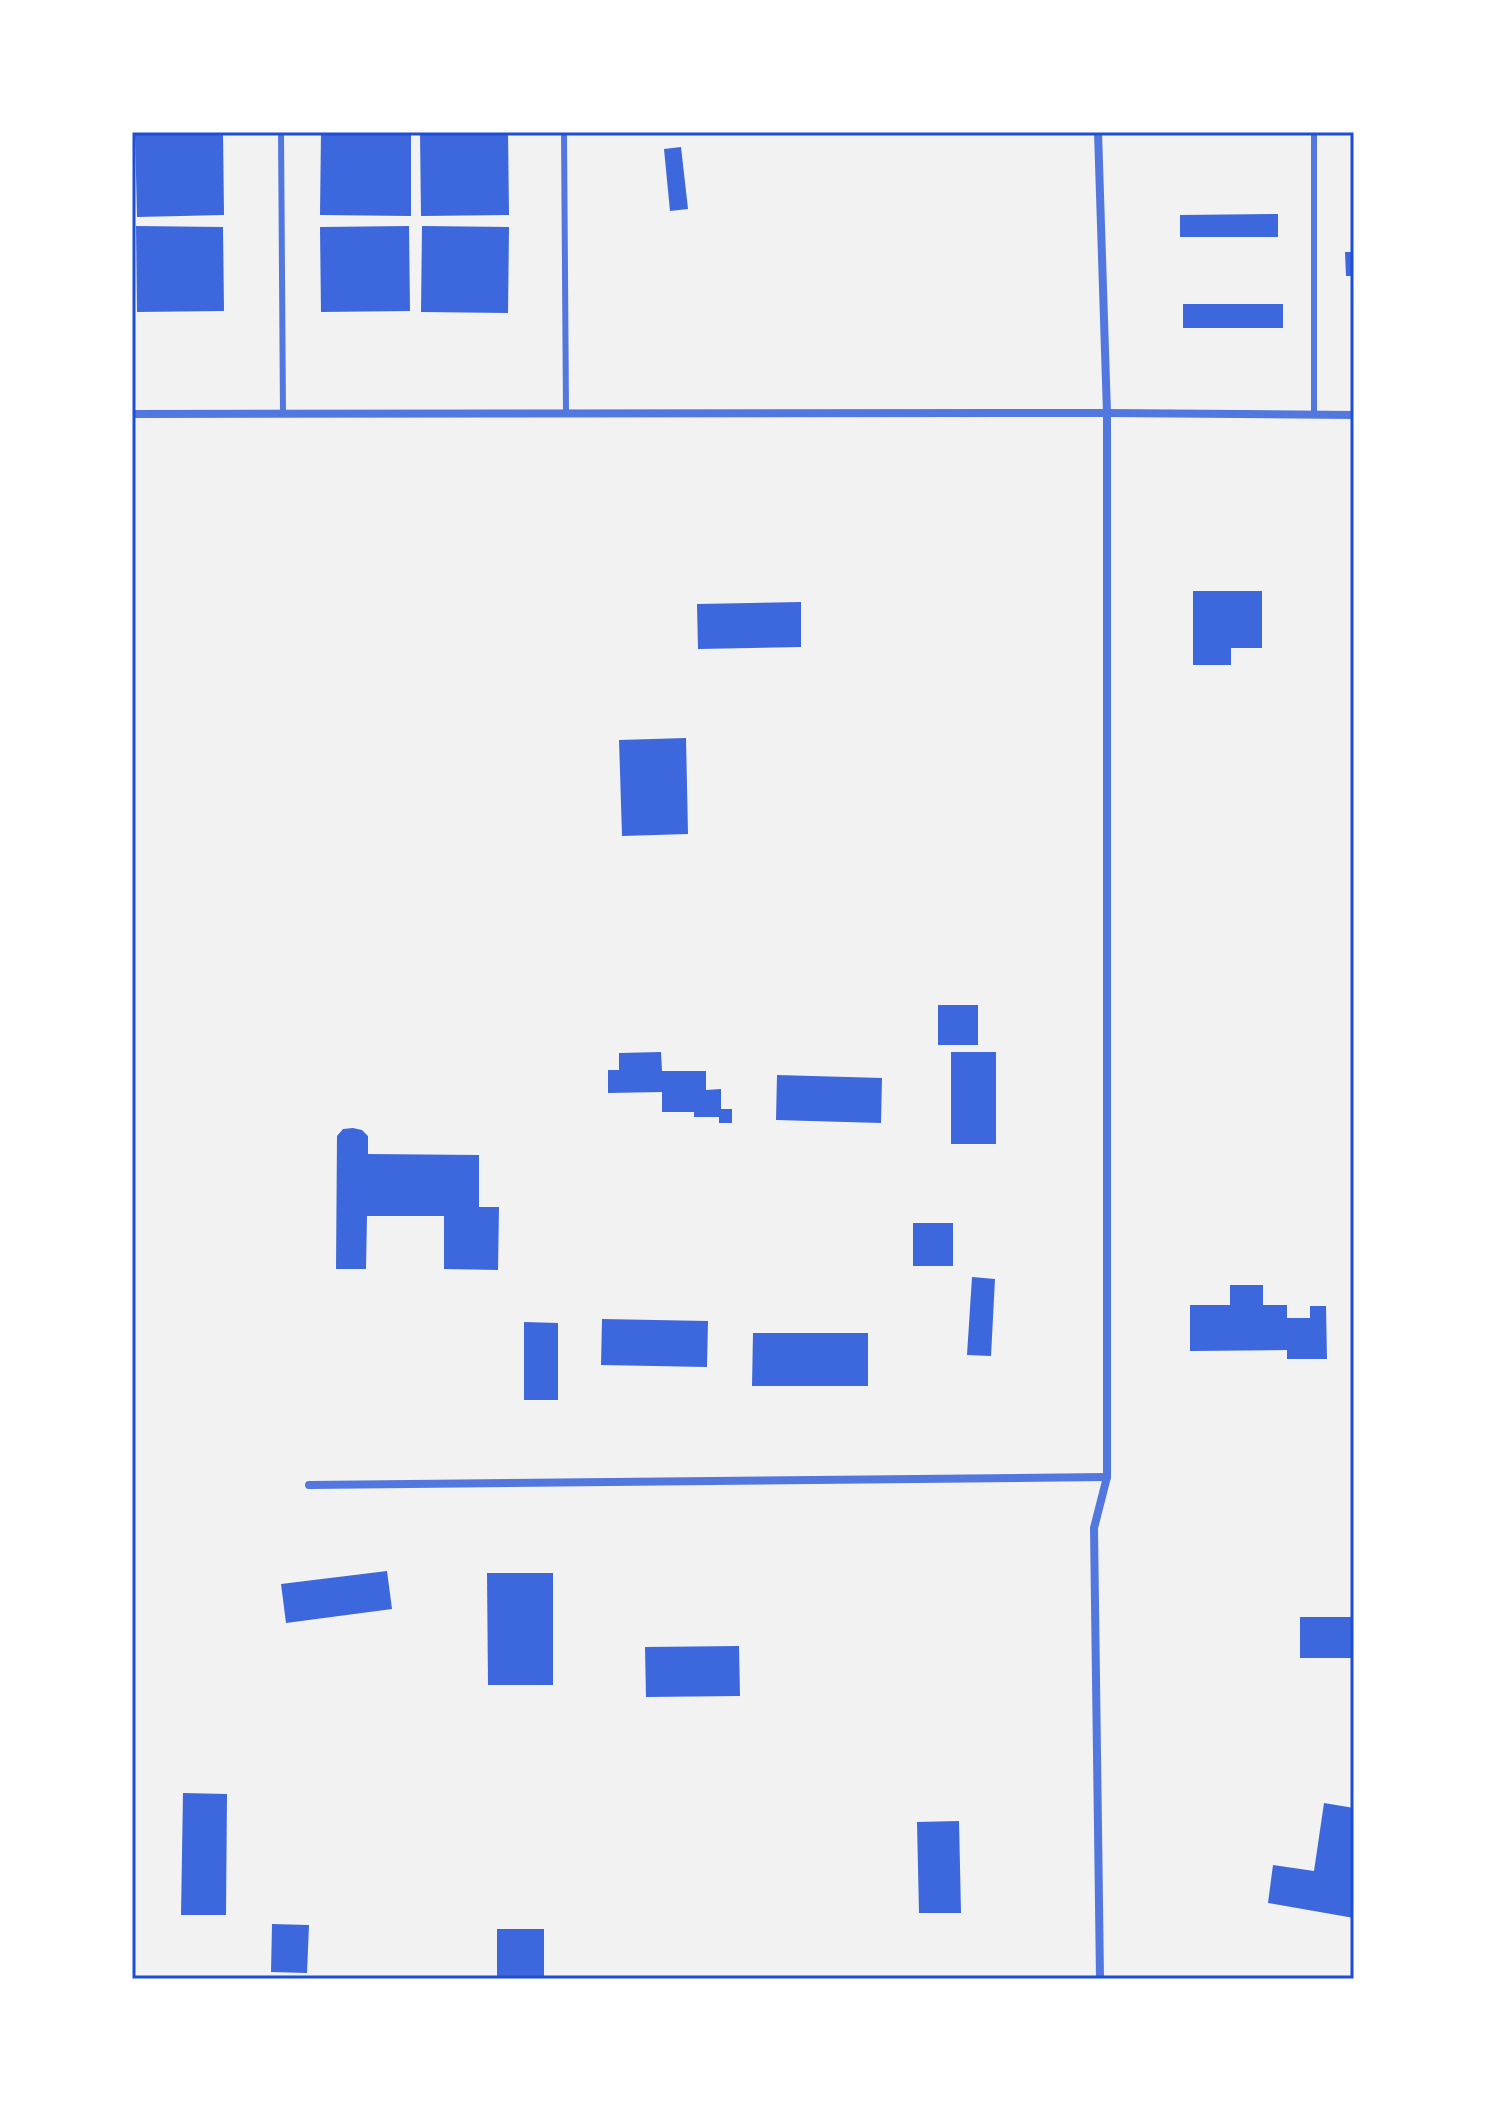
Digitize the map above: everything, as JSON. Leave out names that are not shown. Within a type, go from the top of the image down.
[{"type":"street","points":[[1098,132],[1107,413],[1107,1477],[1094,1528],[1100,1979]]},
{"type":"street","points":[[132,414],[1354,415]]},
{"type":"street","points":[[309,1485],[1107,1477]]},
{"type":"lane","points":[[281,132],[283,414]]},
{"type":"lane","points":[[564,132],[566,413]]},
{"type":"lane","points":[[1314,132],[1314,414]]},
{"type":"building","points":[[135,132],[223,132],[224,215],[137,217]]},
{"type":"building","points":[[321,132],[411,132],[411,216],[320,215]]},
{"type":"building","points":[[420,132],[508,132],[509,215],[421,216]]},
{"type":"building","points":[[681,147],[688,209],[670,211],[664,149]]},
{"type":"building","points":[[1278,214],[1278,237],[1180,237],[1180,215]]},
{"type":"building","points":[[136,226],[223,227],[224,311],[137,312]]},
{"type":"building","points":[[409,226],[410,311],[321,312],[320,227]]},
{"type":"building","points":[[422,226],[509,227],[508,313],[421,312]]},
{"type":"building","points":[[1345,252],[1354,252],[1354,276],[1346,276]]},
{"type":"building","points":[[1183,304],[1283,304],[1283,328],[1183,328]]},
{"type":"building","points":[[1193,591],[1262,591],[1262,648],[1231,648],[1231,665],[1193,665]]},
{"type":"building","points":[[801,602],[801,647],[698,649],[697,604]]},
{"type":"building","points":[[686,738],[688,834],[622,836],[619,740]]},
{"type":"building","points":[[938,1005],[978,1005],[978,1045],[938,1045]]},
{"type":"building","points":[[661,1052],[662,1071],[706,1071],[706,1090],[721,1089],[721,1109],[732,1109],[732,1123],[719,1123],[719,1117],[694,1117],[694,1112],[662,1112],[662,1092],[608,1093],[608,1070],[619,1070],[619,1053]]},
{"type":"building","points":[[951,1052],[996,1052],[996,1144],[951,1144]]},
{"type":"building","points":[[777,1075],[882,1078],[881,1123],[776,1120]]},
{"type":"building","points":[[343,1129],[362,1130],[368,1136],[368,1154],[479,1155],[479,1207],[499,1207],[498,1270],[444,1269],[444,1216],[367,1216],[366,1269],[336,1269],[337,1136]]},
{"type":"building","points":[[913,1223],[953,1223],[953,1266],[913,1266]]},
{"type":"building","points":[[972,1277],[995,1279],[991,1356],[967,1355]]},
{"type":"building","points":[[1230,1285],[1263,1285],[1263,1305],[1287,1305],[1287,1318],[1310,1318],[1310,1306],[1326,1306],[1327,1359],[1287,1359],[1287,1350],[1190,1351],[1190,1305],[1230,1305]]},
{"type":"building","points":[[602,1319],[708,1321],[707,1367],[601,1365]]},
{"type":"building","points":[[524,1322],[558,1323],[558,1400],[524,1400]]},
{"type":"building","points":[[753,1333],[868,1333],[868,1386],[752,1386]]},
{"type":"building","points":[[387,1571],[392,1609],[286,1623],[281,1584]]},
{"type":"building","points":[[487,1573],[553,1573],[553,1685],[488,1685]]},
{"type":"building","points":[[1300,1617],[1354,1617],[1354,1658],[1300,1658]]},
{"type":"building","points":[[739,1646],[740,1696],[646,1697],[645,1647]]},
{"type":"building","points":[[183,1793],[227,1794],[226,1915],[181,1915]]},
{"type":"building","points":[[1324,1803],[1354,1808],[1354,1918],[1268,1903],[1273,1865],[1314,1871]]},
{"type":"building","points":[[959,1821],[961,1913],[919,1913],[917,1822]]},
{"type":"building","points":[[272,1924],[309,1925],[307,1973],[271,1972]]},
{"type":"building","points":[[497,1929],[544,1929],[544,1978],[497,1978]]}]
